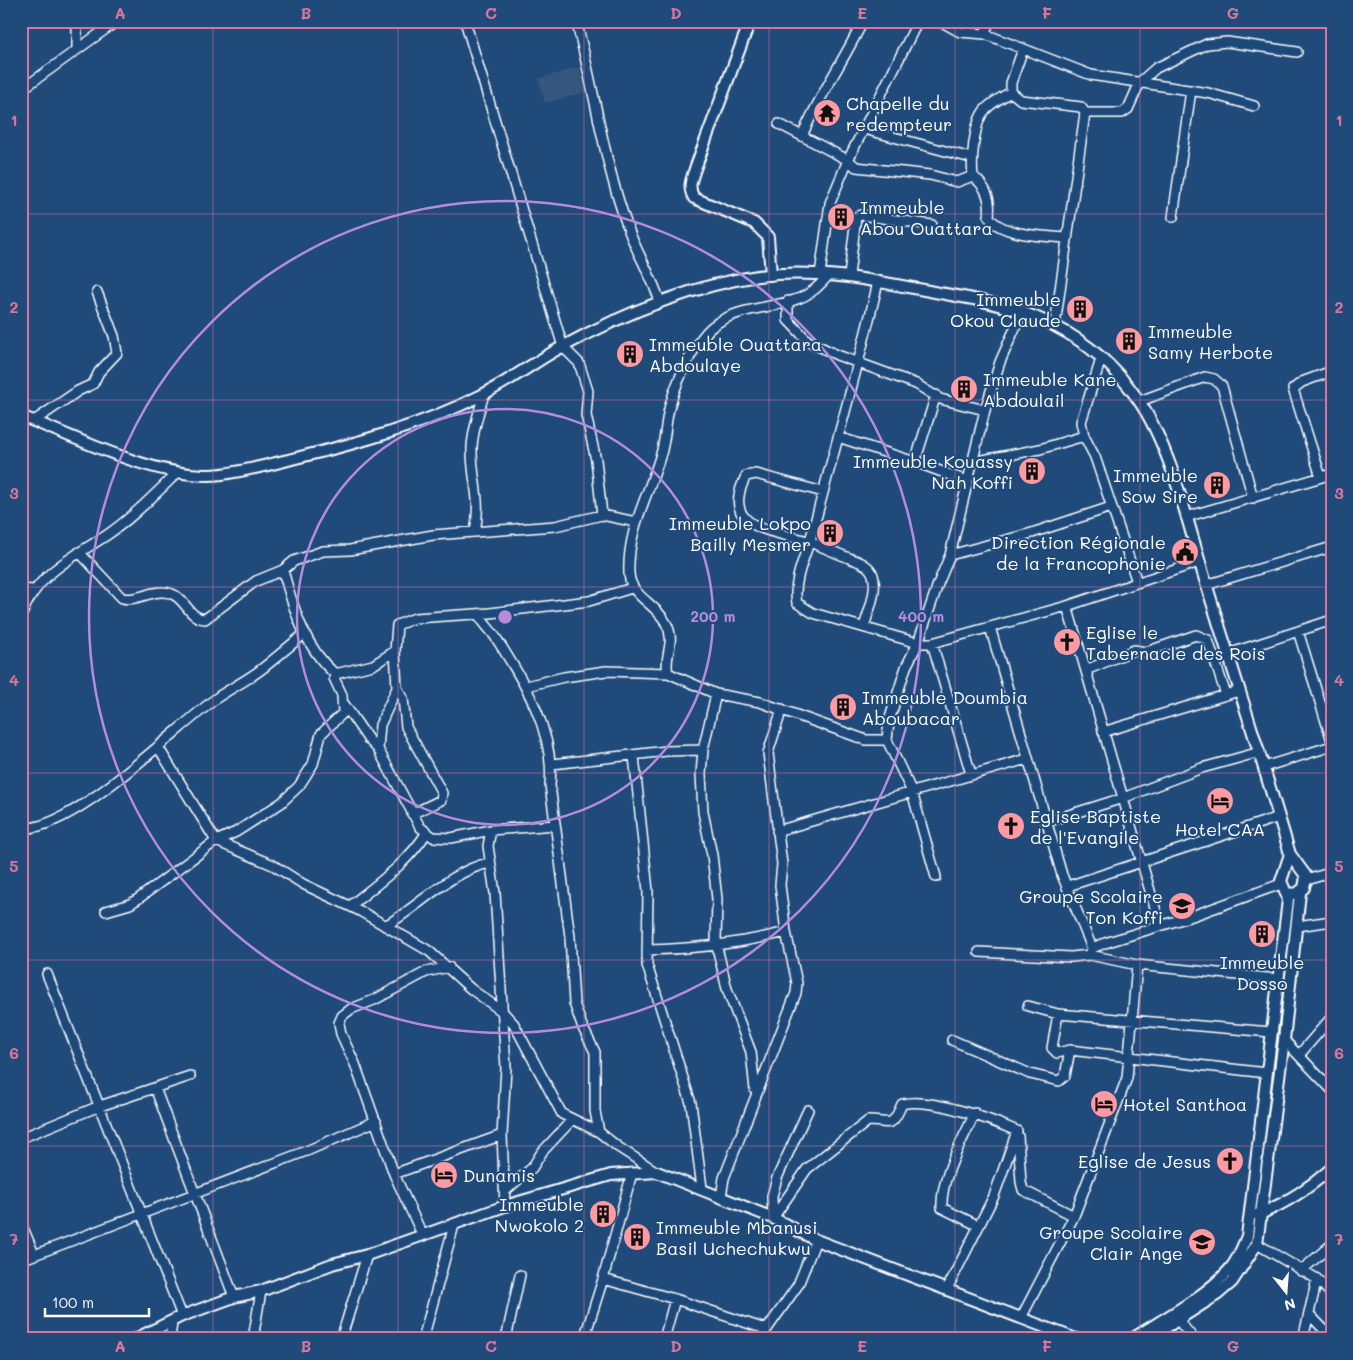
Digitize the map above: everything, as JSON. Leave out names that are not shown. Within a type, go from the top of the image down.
[{"type":"street","points":[[77,21],[77,48]]},
{"type":"street","points":[[21,90],[117,21]]},
{"type":"street","points":[[465,21],[563,346],[579,363],[588,391],[586,415],[596,460],[602,515]]},
{"type":"street","points":[[576,21],[601,137],[628,229],[652,277],[660,302]]},
{"type":"street","points":[[750,21],[693,175],[690,192],[694,198],[754,223],[768,237],[770,275]]},
{"type":"street","points":[[802,136],[814,108],[843,62],[863,21]]},
{"type":"street","points":[[668,673],[666,665],[672,642],[668,625],[660,613],[632,588],[629,575],[630,550],[636,522],[661,455],[670,404],[702,335],[730,314],[788,301],[814,290],[824,275],[830,203],[848,160],[918,21]]},
{"type":"street","points":[[940,21],[960,32],[985,34],[1090,76],[1191,90],[1254,106]]},
{"type":"street","points":[[985,34],[989,21]]},
{"type":"street","points":[[1086,113],[1122,112],[1128,109],[1140,82],[1156,68],[1207,44],[1227,42],[1297,52]]},
{"type":"street","points":[[1011,92],[1011,83],[1023,49]]},
{"type":"street","points":[[1173,217],[1191,90]]},
{"type":"street","points":[[1011,92],[1021,100],[1081,107],[1086,113],[1055,325]]},
{"type":"street","points":[[1011,92],[995,101],[982,114],[971,158],[972,176],[984,186],[990,203],[989,218],[993,224],[1029,235],[1067,238]]},
{"type":"street","points":[[779,124],[848,160],[856,167],[930,175],[958,182],[972,176]]},
{"type":"street","points":[[864,129],[971,158]]},
{"type":"street","points":[[849,276],[856,217],[861,215],[932,226]]},
{"type":"street","points":[[21,416],[82,441],[176,474],[221,474],[337,448],[422,422],[484,394],[563,346],[660,302],[732,281],[770,275],[849,276],[974,298],[1022,310],[1055,325],[1077,338],[1101,359],[1140,401],[1167,459],[1239,691],[1260,752],[1290,854],[1307,880],[1300,893],[1284,1040],[1257,1244],[1232,1282],[1218,1294],[1148,1339]]},
{"type":"street","points":[[878,282],[810,542],[795,591],[797,603],[813,613],[918,643],[932,643],[1067,606],[1199,562]]},
{"type":"street","points":[[34,421],[78,391],[93,384],[99,372],[117,353],[114,336],[97,292]]},
{"type":"street","points":[[788,301],[788,320],[808,342],[916,384],[940,399],[984,410]]},
{"type":"street","points":[[936,877],[912,792],[887,740],[890,721],[906,668],[918,643],[950,555],[984,410],[1000,362],[1022,310]]},
{"type":"street","points":[[1101,359],[1080,422],[1084,436],[1095,457],[1137,582]]},
{"type":"street","points":[[1320,477],[1293,389],[1302,382],[1332,372]]},
{"type":"street","points":[[1140,401],[1205,378],[1214,380],[1222,386],[1253,498]]},
{"type":"street","points":[[475,532],[478,499],[472,449],[474,430],[484,394]]},
{"type":"street","points":[[915,462],[936,395]]},
{"type":"street","points":[[972,462],[1030,451],[1084,436]]},
{"type":"street","points":[[838,437],[967,481]]},
{"type":"street","points":[[21,617],[34,590],[62,562],[108,534],[141,508],[176,474]]},
{"type":"street","points":[[823,492],[756,474],[746,476],[739,490],[739,506],[744,517],[753,526],[810,542],[863,563],[873,572],[875,585],[864,627]]},
{"type":"street","points":[[1186,517],[1332,474]]},
{"type":"street","points":[[950,555],[1032,533],[1111,506]]},
{"type":"street","points":[[79,552],[122,598],[128,600],[154,593],[168,592],[174,594],[193,615],[205,618],[256,581],[283,570],[294,561],[323,551],[350,550],[433,535],[555,526],[602,515],[636,522]]},
{"type":"street","points":[[1206,585],[1332,548]]},
{"type":"street","points":[[283,570],[304,634],[323,664],[335,674]]},
{"type":"street","points":[[378,749],[380,726],[397,688],[395,651],[397,625],[415,618],[478,614],[589,601],[632,588]]},
{"type":"street","points":[[21,589],[34,590]]},
{"type":"street","points":[[1067,606],[1103,732],[1144,861],[1160,925]]},
{"type":"street","points":[[478,614],[492,632],[526,686],[548,743],[552,764],[550,785],[570,937],[574,1003],[582,1026],[595,1052],[595,1111],[599,1132]]},
{"type":"street","points":[[1228,654],[1332,620]]},
{"type":"street","points":[[990,627],[1046,822],[1091,952]]},
{"type":"street","points":[[1298,631],[1332,741]]},
{"type":"street","points":[[21,828],[45,826],[60,819],[125,773],[218,697],[262,669],[304,634]]},
{"type":"street","points":[[1086,670],[1134,650],[1146,652],[1196,635],[1208,640],[1226,695]]},
{"type":"street","points":[[932,643],[971,774]]},
{"type":"street","points":[[335,674],[373,665],[395,651]]},
{"type":"street","points":[[526,686],[564,677],[606,671],[668,673],[716,694],[760,702],[866,740],[887,740]]},
{"type":"street","points":[[335,674],[334,678],[344,704],[368,739],[378,749],[412,814],[420,827],[427,832],[434,836],[451,838],[491,830],[555,825]]},
{"type":"street","points":[[397,688],[403,698],[406,727],[442,793],[441,800],[412,814]]},
{"type":"street","points":[[1103,732],[1239,691]]},
{"type":"street","points":[[716,694],[703,750],[701,774],[703,812],[712,855],[717,899],[716,943],[726,988],[751,1052],[755,1095]]},
{"type":"street","points":[[106,912],[134,902],[216,841],[243,828],[280,803],[299,786],[313,764],[319,738],[343,713],[344,704]]},
{"type":"street","points":[[721,1197],[724,1178],[796,993],[797,983],[786,932],[780,885],[782,864],[776,831],[768,753],[770,741],[782,709]]},
{"type":"street","points":[[1264,767],[1332,746]]},
{"type":"street","points":[[158,747],[216,841],[273,865],[303,884],[350,906],[429,950],[471,989],[503,1012],[514,1024],[562,1114],[599,1132],[618,1147],[657,1172],[702,1188],[773,1218],[816,1240],[1076,1339]]},
{"type":"street","points":[[552,764],[667,751],[703,750]]},
{"type":"street","points":[[1046,822],[1123,798],[1202,768],[1260,752]]},
{"type":"street","points":[[634,756],[648,891],[647,965],[691,1103],[702,1188]]},
{"type":"street","points":[[776,831],[1027,759]]},
{"type":"street","points":[[1068,886],[1279,817]]},
{"type":"street","points":[[491,830],[488,846],[489,863],[495,892],[506,1068],[502,1135],[505,1206]]},
{"type":"street","points":[[350,906],[407,858],[418,847],[427,832]]},
{"type":"street","points":[[1132,1339],[1218,1282],[1231,1268],[1241,1252],[1249,1217],[1288,900],[1281,878],[1290,854]]},
{"type":"street","points":[[385,926],[456,877],[476,866],[489,863]]},
{"type":"street","points":[[1285,870],[1300,869]]},
{"type":"street","points":[[1307,880],[1332,872]]},
{"type":"street","points":[[979,952],[1071,957],[1091,952],[1160,925],[1284,888],[1300,893]]},
{"type":"street","points":[[1297,926],[1332,921]]},
{"type":"street","points":[[647,950],[681,949],[786,932]]},
{"type":"street","points":[[1091,952],[1137,965],[1278,980]]},
{"type":"street","points":[[1021,1318],[1074,1216],[1124,1087],[1130,1057],[1131,1020],[1137,965]]},
{"type":"street","points":[[422,1234],[394,1174],[355,1064],[340,1034],[339,1023],[342,1016],[356,1006],[374,1000],[426,972],[449,967]]},
{"type":"street","points":[[47,974],[97,1106],[182,1316]]},
{"type":"street","points":[[1028,1006],[1058,1014],[1271,1032]]},
{"type":"street","points":[[1058,1014],[1052,1048],[1057,1053],[1070,1050],[1266,1073]]},
{"type":"street","points":[[1299,1055],[1332,1017]]},
{"type":"street","points":[[952,1040],[1030,1074],[1059,1081],[1065,1076],[1070,1050]]},
{"type":"street","points":[[1284,1040],[1332,1090]]},
{"type":"street","points":[[21,1138],[97,1106],[190,1076]]},
{"type":"street","points":[[155,1088],[234,1297]]},
{"type":"street","points":[[773,1218],[806,1169],[868,1121],[887,1124],[893,1121],[902,1104],[910,1102],[975,1113],[1017,1131]]},
{"type":"street","points":[[773,1218],[772,1196],[808,1110]]},
{"type":"street","points":[[975,1113],[950,1167],[941,1200],[942,1208],[949,1213],[979,1226]]},
{"type":"street","points":[[505,1191],[532,1168],[542,1152],[572,1120]]},
{"type":"street","points":[[21,1260],[376,1121]]},
{"type":"street","points":[[1017,1131],[1020,1182],[1023,1190],[1074,1216]]},
{"type":"street","points":[[947,1289],[994,1196],[1017,1131]]},
{"type":"street","points":[[394,1174],[502,1135]]},
{"type":"street","points":[[1249,1217],[1288,1201],[1312,1185],[1332,1168]]},
{"type":"street","points":[[135,1339],[182,1316],[234,1297],[261,1290],[332,1264],[366,1255],[505,1206],[611,1175],[657,1172]]},
{"type":"street","points":[[584,1339],[603,1279],[632,1173]]},
{"type":"street","points":[[21,1223],[34,1254]]},
{"type":"street","points":[[423,1339],[454,1225]]},
{"type":"street","points":[[760,1339],[765,1329],[798,1285],[816,1240]]},
{"type":"street","points":[[1257,1244],[1317,1279],[1332,1295]]},
{"type":"street","points":[[1301,1271],[1332,1244]]},
{"type":"street","points":[[341,1339],[366,1255]]},
{"type":"street","points":[[506,1339],[520,1275]]},
{"type":"street","points":[[603,1279],[675,1299],[765,1329]]},
{"type":"street","points":[[1303,1339],[1317,1279]]},
{"type":"street","points":[[253,1339],[261,1290]]},
{"type":"street","points":[[664,1339],[675,1299]]},
{"type":"street","points":[[1309,1314],[1332,1338]]},
{"type":"street","points":[[1178,1320],[1194,1339]]},
{"type":"street","points":[[170,1339],[172,1322]]},
{"type":"shaded area","points":[[579,67],[586,92],[545,103],[538,79]]},
{"type":"place","name":"Chapelle du redempteur","points":[[827,113]]},
{"type":"place","name":"Immeuble Abou Ouattara","points":[[841,217]]},
{"type":"place","name":"Immeuble Okou Claude","points":[[1080,309]]},
{"type":"place","name":"Immeuble Samy Herbote","points":[[1129,341]]},
{"type":"place","name":"Immeuble Ouattara Abdoulaye","points":[[630,354]]},
{"type":"place","name":"Immeuble Kane Abdoulail","points":[[964,389]]},
{"type":"place","name":"Immeuble Kouassy Nah Koffi","points":[[1032,471]]},
{"type":"place","name":"Immeuble Sow Sire","points":[[1217,485]]},
{"type":"place","name":"Immeuble Lokpo Bailly Mesmer","points":[[830,533]]},
{"type":"place","name":"Direction Régionale de la Francophonie","points":[[1185,552]]},
{"type":"place","name":"Eglise le Tabernacle des Rois","points":[[1067,642]]},
{"type":"place","name":"Immeuble Doumbia Aboubacar","points":[[843,707]]},
{"type":"place","name":"Hotel CAA","points":[[1220,801]]},
{"type":"place","name":"Eglise Baptiste de l'Evangile","points":[[1011,826]]},
{"type":"place","name":"Groupe Scolaire Ton Koffi","points":[[1182,906]]},
{"type":"place","name":"Immeuble Dosso","points":[[1262,934]]},
{"type":"place","name":"Hotel Santhoa","points":[[1104,1104]]},
{"type":"place","name":"Eglise de Jesus","points":[[1230,1161]]},
{"type":"place","name":"Dunamis","points":[[444,1175]]},
{"type":"place","name":"Immeuble Nwokolo 2","points":[[603,1214]]},
{"type":"place","name":"Immeuble Mbanusi Basil Uchechukwu","points":[[637,1237]]},
{"type":"place","name":"Groupe Scolaire Clair Ange","points":[[1202,1242]]}]
